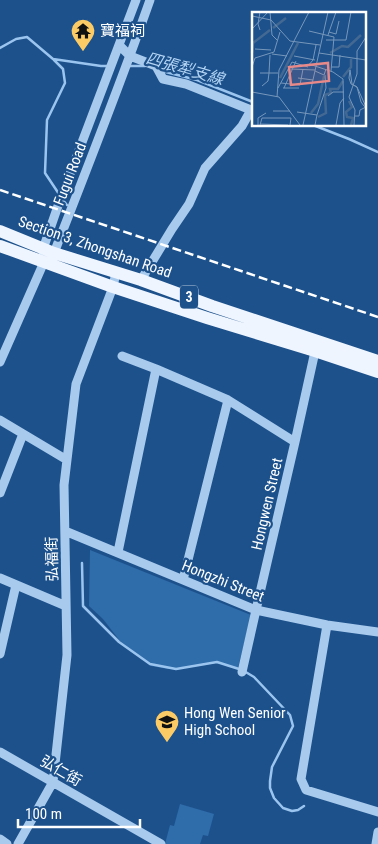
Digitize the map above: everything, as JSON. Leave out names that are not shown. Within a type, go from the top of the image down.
[{"type":"main road","name":"Section 3, Zhongshan Road","points":[[0,231],[113,287],[207,318],[378,361]]},
{"type":"main road","name":"Section 3, Zhongshan Road","points":[[0,246],[47,255],[141,280],[316,346],[378,372]]},
{"type":"street","name":"Fugui Road","points":[[47,255],[63,191],[136,0]]},
{"type":"street","name":"Fugui Road","points":[[47,255],[125,72],[150,0]]},
{"type":"street","points":[[119,45],[130,56],[156,66],[163,79],[186,84],[251,110],[242,126],[205,168],[190,204],[172,229],[141,280]]},
{"type":"street","points":[[0,362],[47,255]]},
{"type":"street","name":"弘福街","points":[[18,844],[53,782],[67,655],[64,485],[76,384],[113,287],[116,272]]},
{"type":"street","name":"Hongwen Street","points":[[242,672],[296,442],[316,346]]},
{"type":"street","points":[[122,356],[228,400],[296,442]]},
{"type":"street","points":[[118,552],[156,369]]},
{"type":"street","points":[[183,580],[228,400]]},
{"type":"street","points":[[0,420],[67,460]]},
{"type":"street","points":[[0,493],[23,434]]},
{"type":"street","name":"Hongzhi Street","points":[[65,531],[256,610],[327,625],[378,632]]},
{"type":"street","points":[[0,578],[66,606]]},
{"type":"street","points":[[0,654],[16,585]]},
{"type":"street","points":[[327,625],[301,779],[306,790],[378,812]]},
{"type":"street","name":"弘仁街","points":[[0,752],[161,844]]},
{"type":"street","points":[[376,844],[378,832]]},
{"type":"street","points":[[0,839],[7,844]]},
{"type":"shaded area","points":[[90,550],[251,615],[238,668],[216,663],[168,669],[151,666],[120,641],[103,619],[89,606]]},
{"type":"shaded area","points":[[180,804],[214,814],[208,836],[203,835],[200,844],[165,844],[170,825],[174,826]]},
{"type":"waterway","name":"四張犁支線","points":[[0,48],[16,39],[27,37],[53,59],[107,66]]},
{"type":"waterway","points":[[54,60],[63,69],[65,83],[47,120],[45,173],[59,194]]},
{"type":"waterway","name":"四張犁支線","points":[[128,66],[145,66]]},
{"type":"waterway","name":"四張犁支線","points":[[162,71],[197,80],[252,102]]},
{"type":"waterway","name":"四張犁支線","points":[[316,126],[378,152]]},
{"type":"waterway","points":[[62,199],[67,205]]},
{"type":"waterway","points":[[82,563],[83,606],[119,642],[150,664],[176,669],[217,662],[239,669]]},
{"type":"waterway","points":[[244,671],[254,677],[290,715],[293,726],[272,767],[270,788],[274,798],[283,808],[292,811],[304,806]]},
{"type":"railway","points":[[0,190],[378,317]]},
{"type":"place","name":"寶福祠","points":[[83,52]]},
{"type":"place","name":"Hong Wen Senior High School","points":[[167,743]]}]
